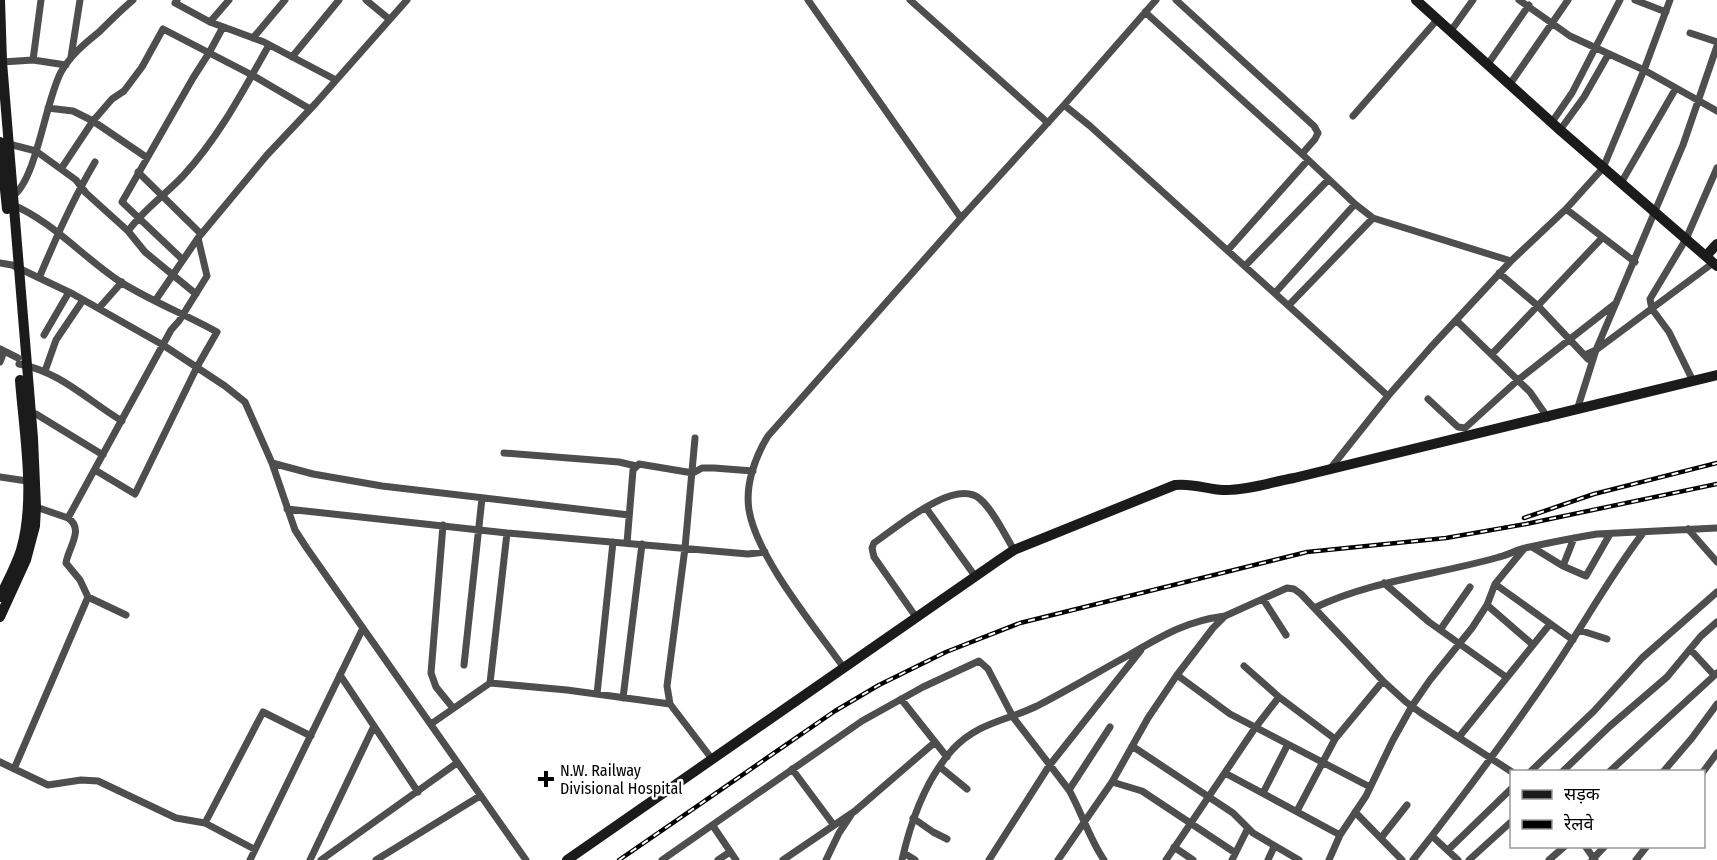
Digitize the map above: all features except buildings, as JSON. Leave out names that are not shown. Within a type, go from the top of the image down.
[{"type":"street","points":[[0,0],[3,143],[16,267],[32,505],[21,551],[3,583],[0,597]]},
{"type":"street","points":[[33,60],[41,0]]},
{"type":"street","points":[[71,57],[80,0]]},
{"type":"street","points":[[10,201],[18,192],[36,151],[60,73],[71,57],[133,0]]},
{"type":"street","points":[[177,0],[175,3],[210,22],[269,45],[336,80]]},
{"type":"street","points":[[210,22],[229,0]]},
{"type":"street","points":[[253,38],[285,0]]},
{"type":"street","points":[[291,57],[339,0]]},
{"type":"street","points":[[366,0],[389,19]]},
{"type":"street","points":[[155,301],[171,274],[199,236],[267,155],[407,0]]},
{"type":"street","points":[[808,0],[961,218]]},
{"type":"street","points":[[910,0],[1048,123]]},
{"type":"street","points":[[844,668],[783,583],[765,552],[752,522],[749,494],[753,471],[761,447],[768,436],[1156,0]]},
{"type":"street","points":[[1176,0],[1314,126],[1318,133],[1302,154]]},
{"type":"street","points":[[1416,0],[1603,168],[1713,261]]},
{"type":"street","points":[[1450,32],[1473,0]]},
{"type":"street","points":[[1510,84],[1568,0]]},
{"type":"street","points":[[1552,122],[1572,93],[1620,0]]},
{"type":"street","points":[[1635,0],[1666,12]]},
{"type":"street","points":[[1330,469],[1388,396],[1456,320],[1499,273],[1566,209],[1603,168],[1670,0]]},
{"type":"street","points":[[1488,64],[1523,2],[1570,36],[1644,70],[1717,111]]},
{"type":"street","points":[[1145,12],[1328,180],[1373,218],[1511,261]]},
{"type":"street","points":[[1353,116],[1437,20]]},
{"type":"street","points":[[182,259],[122,202],[223,27]]},
{"type":"street","points":[[61,169],[93,121],[112,99],[124,91],[142,67],[163,29],[252,75],[310,109]]},
{"type":"street","points":[[1577,410],[1596,350],[1683,145],[1717,44],[1690,33]]},
{"type":"street","points":[[128,231],[137,218],[183,176],[216,136],[269,45]]},
{"type":"street","points":[[1560,130],[1584,97],[1608,55]]},
{"type":"street","points":[[2,62],[33,60],[66,65]]},
{"type":"street","points":[[1622,183],[1676,88]]},
{"type":"street","points":[[1064,105],[1388,396]]},
{"type":"street","points":[[48,108],[73,111],[93,121],[146,157]]},
{"type":"street","points":[[3,143],[36,151],[76,180],[128,231],[145,252],[196,294]]},
{"type":"street","points":[[1228,250],[1308,160]]},
{"type":"street","points":[[39,278],[80,186],[95,162]]},
{"type":"street","points":[[1693,381],[1669,332],[1652,309],[1650,299],[1686,239],[1717,168]]},
{"type":"street","points":[[68,518],[163,345],[207,276],[199,236],[138,172]]},
{"type":"street","points":[[1245,266],[1328,180]]},
{"type":"street","points":[[10,201],[58,233],[122,282],[217,332],[197,367],[135,494],[95,470]]},
{"type":"street","points":[[1275,293],[1355,204]]},
{"type":"street","points":[[1566,209],[1635,262]]},
{"type":"street","points":[[1289,305],[1373,218]]},
{"type":"street","points":[[1492,354],[1602,238]]},
{"type":"street","points":[[1585,356],[1652,309],[1713,261],[1717,244]]},
{"type":"street","points":[[0,263],[16,267],[99,308],[163,345],[245,402],[272,463],[287,509],[306,547],[526,860]]},
{"type":"street","points":[[1499,273],[1538,306],[1592,365]]},
{"type":"street","points":[[99,308],[122,282]]},
{"type":"street","points":[[44,334],[69,292]]},
{"type":"street","points":[[45,371],[56,340],[83,300]]},
{"type":"street","points":[[1428,399],[1458,428],[1463,429],[1518,380],[1618,301]]},
{"type":"street","points":[[1456,320],[1518,380],[1538,402],[1548,418]]},
{"type":"street","points":[[0,362],[2,350],[21,363],[45,371],[74,388],[122,421]]},
{"type":"street","points":[[567,860],[1014,550],[1175,485],[1198,484],[1222,490],[1294,478],[1717,375]]},
{"type":"street","points":[[27,413],[36,414],[104,455]]},
{"type":"street","points":[[0,616],[26,560],[35,526],[27,481],[27,413]]},
{"type":"street","points":[[695,438],[685,549],[668,675],[670,704],[712,759]]},
{"type":"street","points":[[504,453],[619,462],[636,466],[639,464],[693,473],[702,468],[753,471]]},
{"type":"street","points":[[272,463],[313,474],[382,486],[629,515]]},
{"type":"street","points":[[627,543],[633,470],[636,466]]},
{"type":"street","points":[[0,477],[27,481]]},
{"type":"street","points":[[916,617],[874,556],[872,548],[874,543],[926,508],[952,494],[970,493],[983,502],[1014,550]]},
{"type":"street","points":[[464,665],[482,498]]},
{"type":"street","points":[[32,505],[73,522],[76,530],[66,563],[80,580],[88,597],[126,615]]},
{"type":"street","points":[[926,508],[975,576]]},
{"type":"street","points":[[287,509],[507,533],[748,554],[765,552]]},
{"type":"street","points":[[443,525],[431,673],[436,687],[453,708]]},
{"type":"street","points":[[1314,608],[1358,590],[1384,583],[1574,538],[1717,528]]},
{"type":"street","points":[[1688,530],[1717,562]]},
{"type":"street","points":[[490,683],[507,533]]},
{"type":"street","points":[[1413,860],[1492,758],[1573,640],[1622,560],[1643,533]]},
{"type":"street","points":[[1528,548],[1586,576],[1610,534]]},
{"type":"street","points":[[1563,566],[1574,538]]},
{"type":"street","points":[[597,694],[613,542]]},
{"type":"street","points":[[623,698],[642,544]]},
{"type":"street","points":[[1329,860],[1340,836],[1370,788],[1412,706],[1487,605],[1495,584],[1528,548]]},
{"type":"street","points":[[1384,583],[1414,610],[1506,677]]},
{"type":"street","points":[[1495,584],[1573,640]]},
{"type":"street","points":[[1440,630],[1470,587]]},
{"type":"street","points":[[915,860],[903,856],[913,818],[940,767],[963,740],[981,727],[995,720],[1013,717],[1165,634],[1192,622],[1225,616],[1287,588],[1294,589],[1383,681],[1412,706],[1510,771]]},
{"type":"street","points":[[1531,770],[1594,711],[1642,658],[1717,592]]},
{"type":"street","points":[[14,769],[88,597]]},
{"type":"street","points":[[1263,599],[1286,635]]},
{"type":"street","points":[[1487,605],[1532,644]]},
{"type":"street","points":[[1058,860],[1083,822],[1098,805],[1148,718],[1213,628],[1225,616]]},
{"type":"street","points":[[1563,770],[1667,677],[1717,621]]},
{"type":"street","points":[[1459,737],[1550,624]]},
{"type":"street","points":[[250,860],[363,627]]},
{"type":"street","points":[[1579,630],[1607,639]]},
{"type":"street","points":[[989,860],[1049,766],[1145,646]]},
{"type":"street","points":[[1610,770],[1716,674],[1690,649]]},
{"type":"street","points":[[662,860],[862,721],[979,661],[988,669],[1013,717],[1069,790],[1077,803],[1093,844],[1104,860]]},
{"type":"street","points":[[1244,666],[1279,697],[1335,739]]},
{"type":"street","points":[[340,675],[418,792]]},
{"type":"street","points":[[1178,675],[1230,714],[1370,788]]},
{"type":"street","points":[[1297,811],[1335,739],[1383,681]]},
{"type":"street","points":[[431,724],[490,683],[670,704]]},
{"type":"street","points":[[1166,860],[1255,728],[1279,697]]},
{"type":"street","points":[[901,699],[947,758]]},
{"type":"street","points":[[1664,770],[1692,738],[1717,704]]},
{"type":"street","points":[[205,823],[262,712],[311,736]]},
{"type":"street","points":[[309,860],[374,726]]},
{"type":"street","points":[[1069,790],[1110,727]]},
{"type":"street","points":[[783,860],[855,811],[934,743]]},
{"type":"street","points":[[1132,746],[1241,819],[1248,828],[1274,846],[1299,860]]},
{"type":"street","points":[[1263,793],[1287,746]]},
{"type":"street","points":[[1704,770],[1717,753]]},
{"type":"street","points":[[0,762],[48,785],[81,780],[98,781],[176,819],[205,823],[255,849]]},
{"type":"street","points":[[321,860],[457,763]]},
{"type":"street","points":[[940,767],[967,789]]},
{"type":"street","points":[[792,769],[833,824]]},
{"type":"street","points":[[1225,773],[1340,836]]},
{"type":"street","points":[[1112,782],[1142,791],[1191,823],[1233,856],[1248,828]]},
{"type":"street","points":[[1448,850],[1510,790]]},
{"type":"street","points":[[376,860],[480,796]]},
{"type":"street","points":[[1381,838],[1407,805]]},
{"type":"street","points":[[826,860],[839,833],[855,811]]},
{"type":"street","points":[[1355,812],[1402,860]]},
{"type":"street","points":[[913,818],[947,839]]},
{"type":"street","points":[[1469,860],[1510,823]]},
{"type":"street","points":[[713,826],[735,860]]},
{"type":"street","points":[[1432,836],[1458,860]]},
{"type":"street","points":[[1268,860],[1274,846]]},
{"type":"street","points":[[1174,847],[1193,860]]},
{"type":"street","points":[[1549,860],[1564,848]]},
{"type":"street","points":[[1594,860],[1603,848]]},
{"type":"street","points":[[1636,860],[1645,848]]},
{"type":"street","points":[[718,860],[730,852]]},
{"type":"railway","points":[[1524,518],[1594,494],[1717,463]]},
{"type":"railway","points":[[619,860],[835,711],[879,685],[946,652],[1020,623],[1307,552],[1446,538],[1526,524],[1717,484]]},
{"type":"place","name":"N.W. Railway Divisional Hospital","points":[[546,779]]}]
